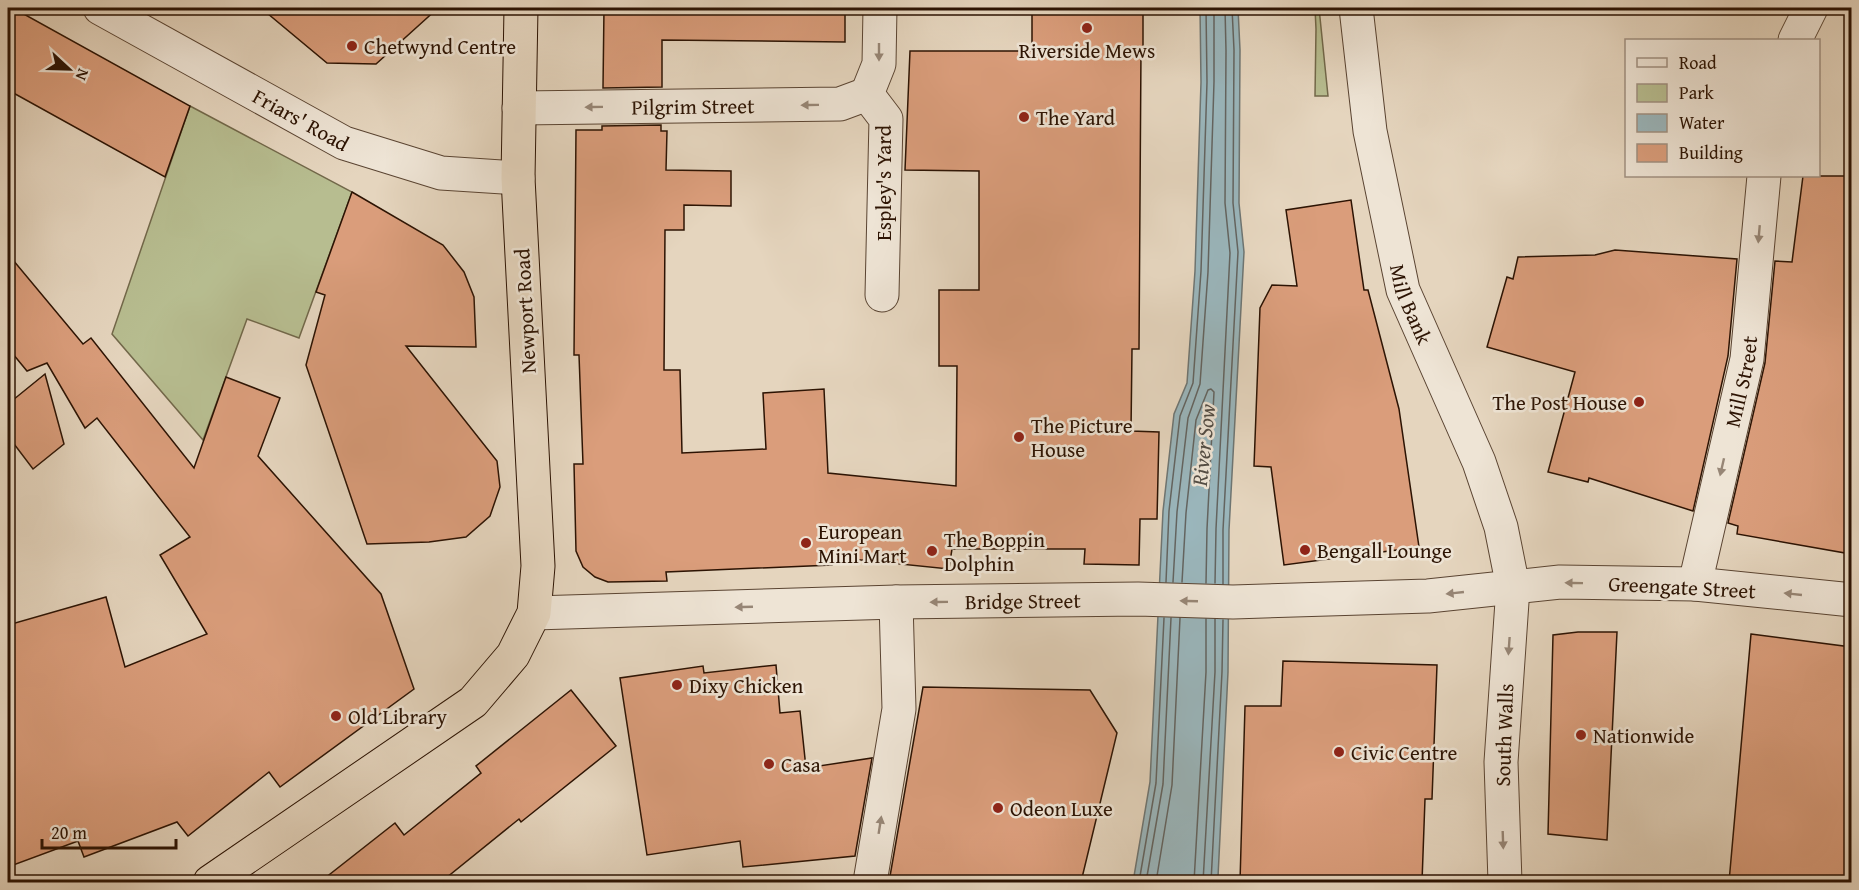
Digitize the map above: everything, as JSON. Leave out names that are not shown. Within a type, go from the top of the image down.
[{"type":"highway","name":"Newport Road","points":[[522,8],[518,178],[538,566],[534,613]]},
{"type":"highway","points":[[210,882],[473,702],[513,655],[534,613]]},
{"type":"street","name":"Friars' Road","points":[[100,8],[344,143],[441,173],[518,178]]},
{"type":"street","name":"Espley's Yard","points":[[880,8],[879,64],[867,94],[886,119],[882,295]]},
{"type":"street","name":"Mill Bank","points":[[1356,8],[1370,131],[1403,290],[1479,462],[1502,527],[1513,587]]},
{"type":"street","points":[[1795,39],[1811,8]]},
{"type":"street","name":"Pilgrim Street","points":[[519,108],[840,104],[867,94]]},
{"type":"street","name":"Mill Street","points":[[1695,584],[1747,359],[1764,177]]},
{"type":"street","name":"Greengate Street","points":[[1513,587],[1560,582],[1695,584],[1851,600]]},
{"type":"street","name":"Bridge Street","points":[[534,613],[896,602],[1144,599],[1233,602],[1428,596],[1513,587]]},
{"type":"street","name":"South Walls","points":[[1505,882],[1501,762],[1513,587]]},
{"type":"street","points":[[870,882],[899,709],[896,602]]},
{"type":"green space","points":[[1315,8],[1319,8],[1328,96],[1315,96]]},
{"type":"green space","points":[[190,106],[352,192],[299,338],[247,319],[203,440],[112,334]]},
{"type":"water","name":"River Sow","points":[[1200,8],[1238,8],[1240,50],[1239,203],[1244,252],[1229,530],[1228,672],[1218,877],[1216,882],[1133,882],[1150,782],[1163,511],[1174,414],[1187,383],[1195,271],[1201,82]]},
{"type":"building","points":[[8,8],[13,8],[190,106],[165,177],[8,90]]},
{"type":"building","name":"Chetwynd Centre","points":[[261,8],[438,8],[376,64],[327,63]]},
{"type":"building","points":[[604,8],[845,8],[845,42],[662,40],[662,87],[603,88]]},
{"type":"building","points":[[1032,8],[1143,8],[1139,349],[1132,349],[1131,431],[1159,432],[1157,519],[1140,519],[1139,565],[1084,564],[1085,549],[952,549],[949,569],[832,557],[832,565],[666,572],[667,581],[608,582],[595,577],[583,567],[576,551],[574,464],[583,464],[579,355],[574,355],[576,130],[602,130],[602,126],[661,125],[661,131],[667,131],[666,170],[731,171],[731,206],[684,205],[684,230],[665,230],[664,370],[680,370],[682,453],[766,449],[763,393],[824,389],[828,473],[956,486],[957,366],[939,366],[939,290],[979,290],[979,171],[905,170],[910,51],[1032,51]]},
{"type":"building","points":[[1851,176],[1851,383],[1847,420],[1851,421],[1851,554],[1737,534],[1738,526],[1728,523],[1765,363],[1775,261],[1792,262],[1803,177]]},
{"type":"building","points":[[352,192],[443,245],[464,272],[474,297],[476,347],[406,346],[497,461],[500,487],[490,516],[466,537],[429,542],[367,544],[306,365],[325,295],[316,292]]},
{"type":"building","points":[[1351,200],[1364,290],[1368,290],[1399,409],[1419,547],[1284,565],[1271,467],[1254,466],[1260,308],[1272,285],[1297,286],[1286,210]]},
{"type":"building","name":"The Post House","points":[[1615,250],[1737,259],[1728,356],[1693,511],[1589,478],[1588,482],[1548,472],[1575,372],[1487,347],[1507,277],[1513,279],[1518,257],[1595,255]]},
{"type":"building","points":[[8,254],[83,344],[91,338],[194,468],[226,377],[280,398],[258,456],[381,594],[414,689],[280,787],[269,772],[188,836],[177,822],[84,857],[78,841],[8,867],[8,625],[106,597],[125,667],[207,634],[160,555],[190,537],[97,418],[85,428],[47,363],[27,371],[8,348]]},
{"type":"building","points":[[45,374],[64,444],[33,469],[8,436],[8,404]]},
{"type":"building","name":"Nationwide","points":[[1578,632],[1617,632],[1607,840],[1548,834],[1553,635]]},
{"type":"building","points":[[1751,634],[1851,647],[1851,882],[1729,882]]},
{"type":"building","name":"Civic Centre","points":[[1283,661],[1437,665],[1432,799],[1425,799],[1422,882],[1240,882],[1245,706],[1281,706]]},
{"type":"building","points":[[776,665],[780,713],[800,711],[806,768],[872,758],[855,856],[743,867],[740,841],[647,855],[620,678],[703,666],[704,673]]},
{"type":"building","name":"Odeon Luxe","points":[[923,687],[1090,690],[1117,733],[1081,882],[889,882]]},
{"type":"building","points":[[571,690],[616,746],[521,822],[519,819],[441,882],[320,882],[395,823],[404,835],[481,773],[476,766]]},
{"type":"place","name":"Riverside Mews","points":[[1087,28]]},
{"type":"place","name":"Chetwynd Centre","points":[[352,46]]},
{"type":"place","name":"The Yard","points":[[1024,117]]},
{"type":"place","name":"The Post House","points":[[1639,402]]},
{"type":"place","name":"The Picture House","points":[[1019,437]]},
{"type":"place","name":"European Mini Mart","points":[[806,543]]},
{"type":"place","name":"Bengall Lounge","points":[[1305,550]]},
{"type":"place","name":"The Boppin Dolphin","points":[[932,551]]},
{"type":"place","name":"Dixy Chicken","points":[[677,685]]},
{"type":"place","name":"Old Library","points":[[336,716]]},
{"type":"place","name":"Nationwide","points":[[1581,735]]},
{"type":"place","name":"Civic Centre","points":[[1339,752]]},
{"type":"place","name":"Casa","points":[[769,764]]},
{"type":"place","name":"Odeon Luxe","points":[[998,808]]}]
